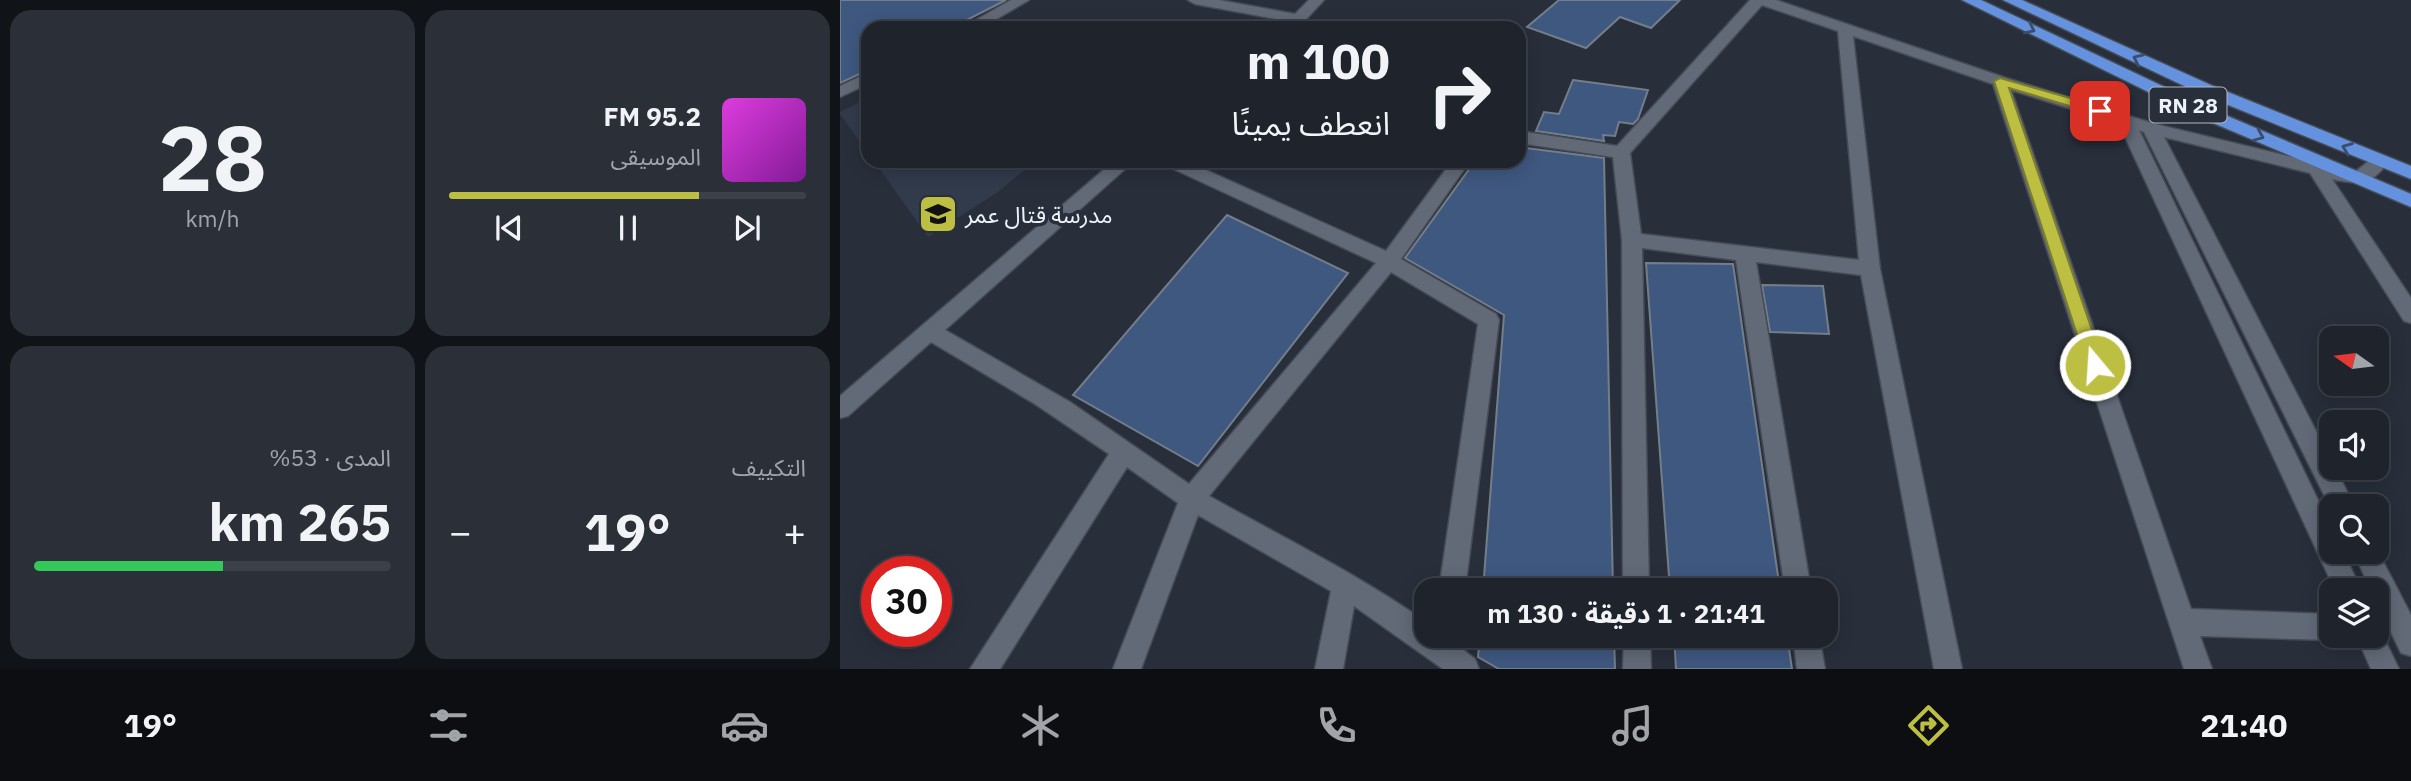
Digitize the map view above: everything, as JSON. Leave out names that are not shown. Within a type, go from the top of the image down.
[{"type":"highway","name":"RN 28","points":[[1969,0],[2205,113],[2411,201]]},
{"type":"highway","name":"RN 28","points":[[2010,0],[2207,90],[2411,173]]},
{"type":"street","points":[[983,21],[1022,0]]},
{"type":"street","points":[[1195,0],[1285,21]]},
{"type":"street","points":[[1296,21],[1317,0]]},
{"type":"street","points":[[1636,578],[1632,240],[1621,152],[1760,0],[2000,81],[2151,128],[2358,179],[2380,161]]},
{"type":"street","points":[[1845,29],[1870,269],[1948,669]]},
{"type":"street","points":[[2000,81],[2198,669]]},
{"type":"street","points":[[840,92],[861,82]]},
{"type":"street","points":[[2125,118],[2342,578]]},
{"type":"street","points":[[2151,128],[2336,494]]},
{"type":"street","points":[[1526,137],[1621,152]]},
{"type":"street","points":[[840,409],[1117,168]]},
{"type":"street","points":[[1186,168],[1389,261],[1489,320],[1454,578]]},
{"type":"street","points":[[1127,669],[1192,498],[1389,261],[1456,168]]},
{"type":"street","points":[[2316,169],[2411,314]]},
{"type":"street","points":[[1632,240],[1870,269]]},
{"type":"street","points":[[1745,255],[1796,578]]},
{"type":"street","points":[[929,331],[1080,421],[1192,498],[1414,626]]},
{"type":"street","points":[[984,669],[1123,453]]},
{"type":"street","points":[[2372,564],[2411,643]]},
{"type":"street","points":[[1329,669],[1345,587]]},
{"type":"street","points":[[2182,622],[2319,627]]},
{"type":"street","points":[[1449,648],[1465,669]]},
{"type":"street","points":[[1637,648],[1637,669]]},
{"type":"street","points":[[1808,648],[1811,669]]},
{"type":"street","points":[[2375,648],[2385,669]]},
{"type":"shaded area","points":[[861,102],[861,143],[840,114]]},
{"type":"shaded area","name":"مدرسة قتال عمر","points":[[879,168],[1027,168],[998,192],[928,237]]},
{"type":"building","points":[[840,0],[1006,0],[965,21],[861,21],[861,73],[840,83]]},
{"type":"building","points":[[1559,0],[1680,0],[1651,28],[1620,17],[1586,48],[1527,27]]},
{"type":"building","points":[[1573,80],[1648,90],[1638,119],[1633,124],[1619,122],[1615,136],[1603,135],[1604,141],[1536,131],[1544,112],[1559,114]]},
{"type":"building","points":[[1526,148],[1604,158],[1613,578],[1484,578],[1504,315],[1405,258],[1470,168],[1526,168]]},
{"type":"building","points":[[1227,215],[1348,273],[1198,466],[1073,395]]},
{"type":"building","points":[[1646,263],[1733,264],[1778,578],[1669,578]]},
{"type":"building","points":[[1762,285],[1823,286],[1829,334],[1770,332]]},
{"type":"building","points":[[1479,648],[1614,648],[1615,669],[1499,669],[1478,657]]},
{"type":"building","points":[[1675,648],[1789,648],[1792,669],[1676,669]]},
{"type":"place","name":"مدرسة قتال عمر","points":[[938,214]]},
{"type":"route","points":[[2095,365],[2000,81],[2100,111]]}]
